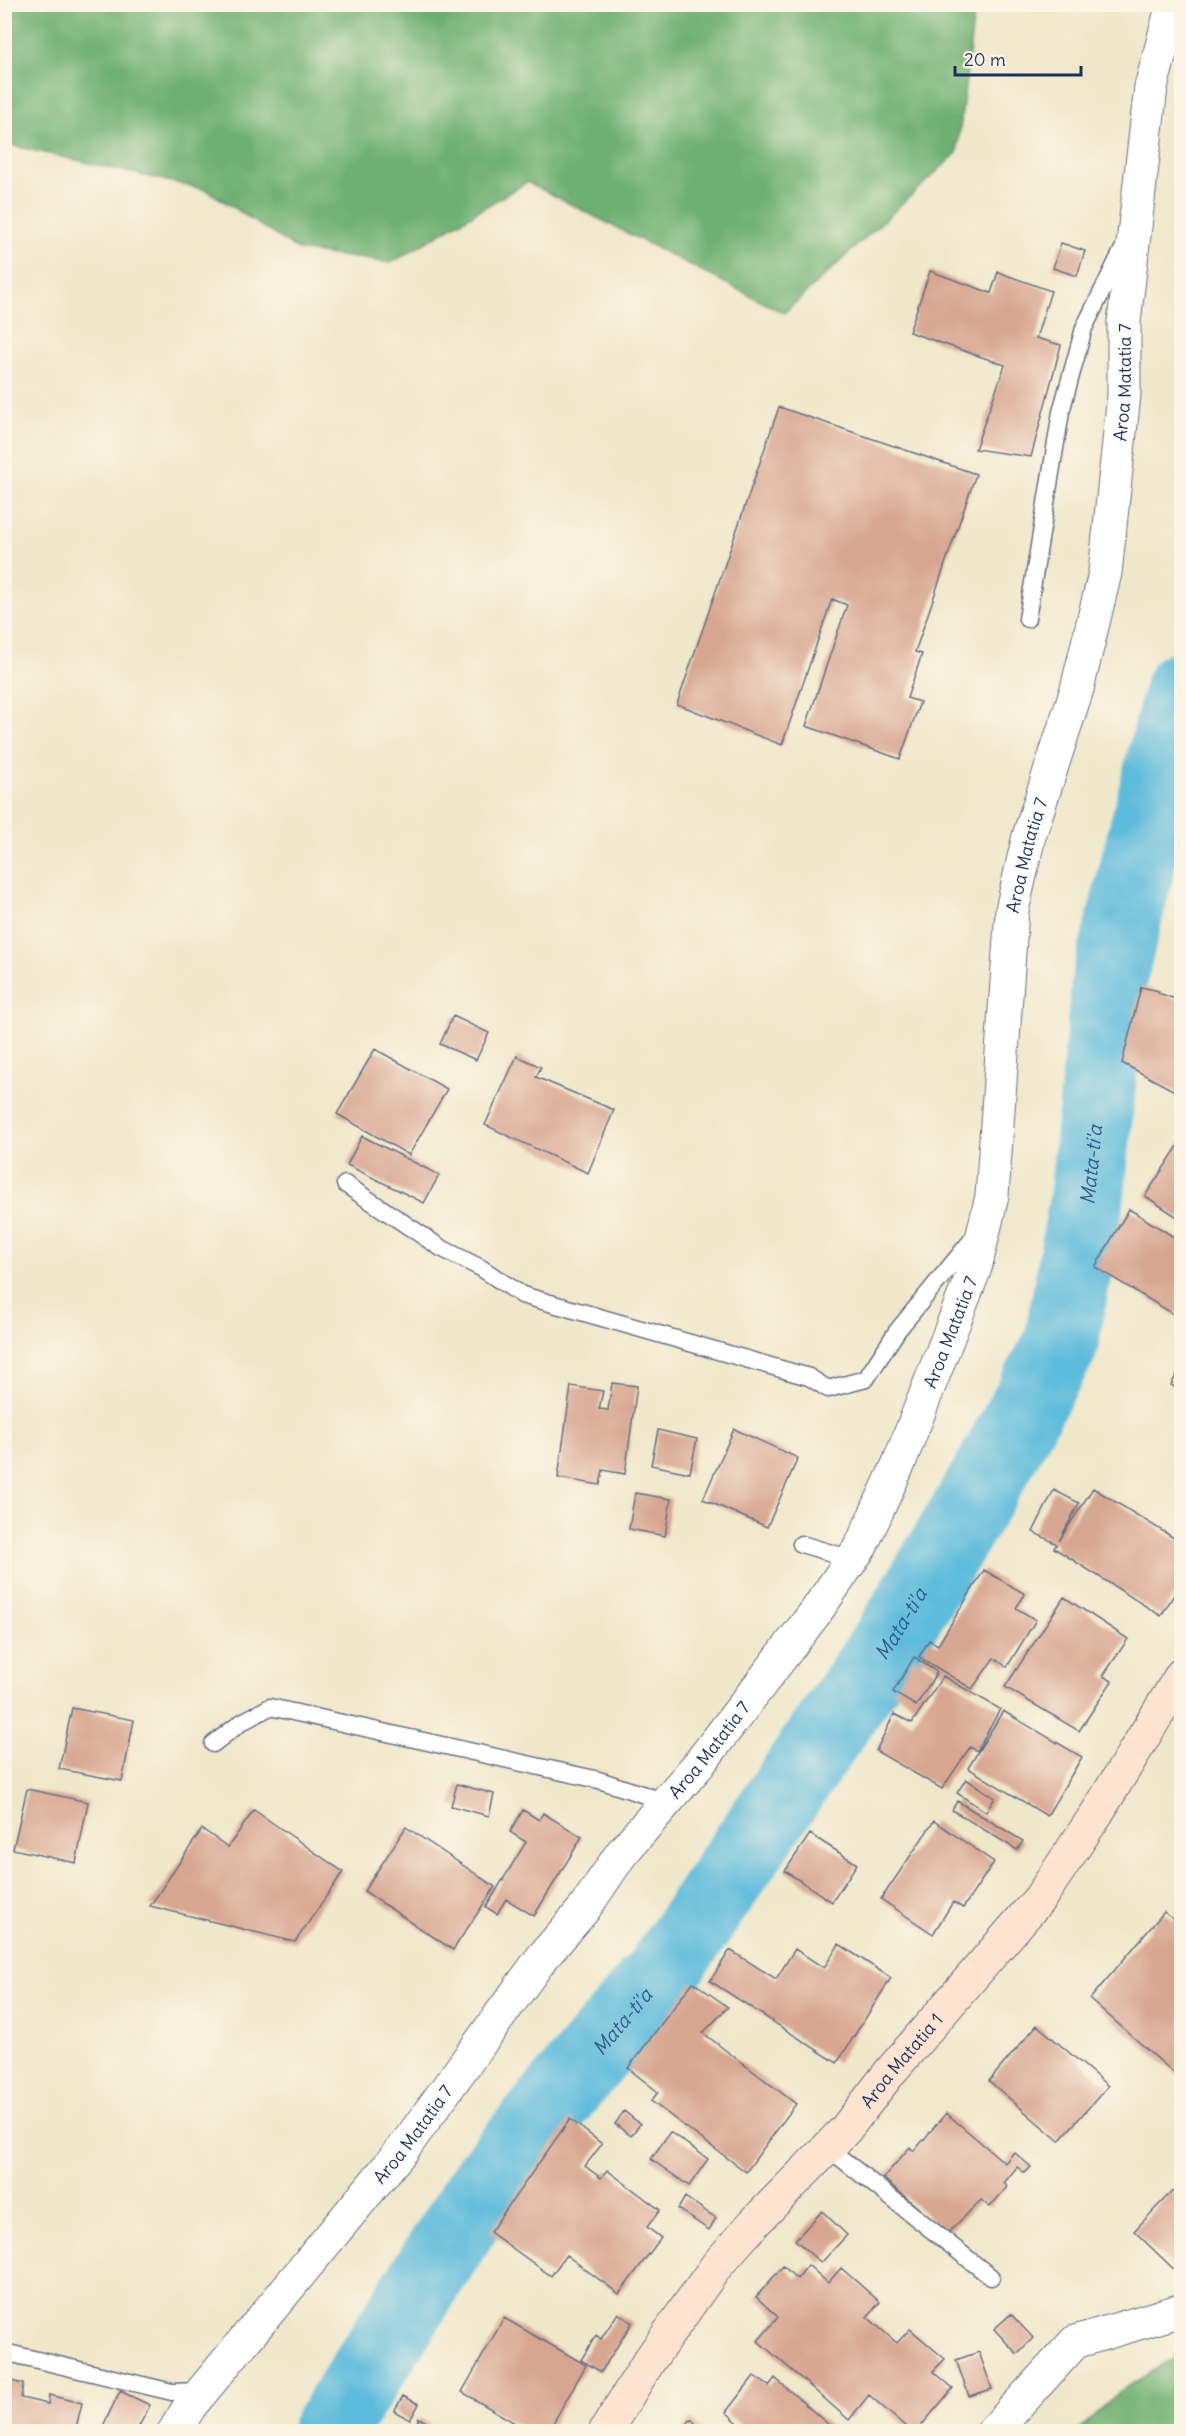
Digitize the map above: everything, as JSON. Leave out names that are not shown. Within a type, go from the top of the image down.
[{"type":"main road","name":"Aroa Matatia 1","points":[[605,2432],[649,2361],[717,2265],[754,2223],[828,2148],[1040,1898],[1097,1814],[1182,1674]]},
{"type":"street","name":"Aroa Matatia 7","points":[[174,2432],[202,2391],[403,2149],[541,1959],[584,1909],[621,1854],[699,1764],[815,1613],[872,1525],[899,1463],[975,1268],[986,1224],[996,1155],[1012,910],[1029,836],[1077,689],[1105,573],[1124,395],[1124,322],[1151,87],[1173,4]]},
{"type":"street","points":[[993,2432],[1075,2342],[1182,2310]]},
{"type":"lane","points":[[1027,619],[1061,412],[1084,328],[1128,238],[1135,238]]},
{"type":"lane","points":[[345,1184],[441,1248],[481,1268],[522,1295],[809,1377],[828,1389],[866,1379],[897,1331],[986,1224]]},
{"type":"lane","points":[[801,1544],[852,1559]]},
{"type":"lane","points":[[213,1744],[242,1722],[270,1707],[599,1780],[666,1802]]},
{"type":"lane","points":[[828,2148],[991,2277]]},
{"type":"lane","points":[[4,2352],[172,2392],[202,2391]]},
{"type":"green space","points":[[5,4],[975,5],[957,153],[784,313],[527,182],[391,263],[298,250],[207,190],[5,144]]},
{"type":"green space","points":[[1181,2354],[1181,2431],[1078,2431],[1120,2391]]},
{"type":"building","points":[[1061,243],[1085,251],[1077,276],[1053,268]]},
{"type":"building","points":[[930,271],[991,293],[998,272],[1051,291],[1036,338],[1061,345],[1031,457],[975,449],[1005,365],[909,332]]},
{"type":"building","points":[[779,407],[976,474],[915,652],[922,654],[907,698],[920,702],[900,759],[806,726],[847,605],[832,599],[782,745],[677,704]]},
{"type":"building","points":[[1141,987],[1159,991],[1158,993],[1182,1001],[1182,1095],[1122,1063]]},
{"type":"building","points":[[453,1016],[489,1033],[476,1060],[440,1044]]},
{"type":"building","points":[[375,1049],[447,1089],[409,1155],[337,1114]]},
{"type":"building","points":[[517,1056],[541,1067],[536,1077],[614,1110],[588,1173],[485,1125]]},
{"type":"building","points":[[362,1136],[439,1175],[424,1203],[347,1165]]},
{"type":"building","points":[[1182,1140],[1182,1220],[1145,1196]]},
{"type":"building","points":[[1129,1209],[1182,1242],[1182,1306],[1175,1315],[1095,1267]]},
{"type":"building","points":[[1182,1365],[1182,1391],[1171,1385]]},
{"type":"building","points":[[612,1383],[637,1386],[625,1474],[603,1470],[600,1485],[558,1478],[571,1386],[603,1391],[599,1409],[608,1410]]},
{"type":"building","points":[[734,1429],[798,1458],[767,1527],[703,1499]]},
{"type":"building","points":[[658,1430],[697,1439],[690,1473],[651,1465]]},
{"type":"building","points":[[1093,1488],[1182,1543],[1182,1582],[1161,1616],[1054,1548],[1057,1544],[1033,1532],[1054,1490],[1079,1503],[1059,1541]]},
{"type":"building","points":[[635,1493],[671,1499],[665,1536],[629,1529]]},
{"type":"building","points":[[984,1570],[1025,1594],[1016,1608],[1036,1620],[1007,1667],[994,1658],[972,1689],[919,1657],[929,1640],[938,1645]]},
{"type":"building","points":[[1064,1597],[1128,1639],[1103,1676],[1112,1681],[1079,1731],[1005,1687]]},
{"type":"building","points":[[914,1657],[937,1672],[916,1706],[893,1692]]},
{"type":"building","points":[[943,1676],[1000,1709],[977,1751],[970,1747],[942,1789],[876,1751],[894,1714],[912,1723]]},
{"type":"building","points":[[72,1708],[134,1720],[122,1781],[59,1769]]},
{"type":"building","points":[[1003,1711],[1082,1757],[1047,1816],[968,1768]]},
{"type":"building","points":[[966,1779],[995,1798],[986,1812],[957,1793]]},
{"type":"building","points":[[457,1784],[494,1794],[489,1816],[451,1806]]},
{"type":"building","points":[[27,1789],[88,1802],[76,1863],[13,1849]]},
{"type":"building","points":[[957,1801],[1023,1841],[1017,1850],[952,1810]]},
{"type":"building","points":[[254,1810],[343,1872],[295,1942],[150,1906],[202,1829],[228,1847]]},
{"type":"building","points":[[523,1810],[539,1820],[543,1813],[582,1837],[534,1916],[506,1899],[497,1914],[486,1907],[526,1842],[510,1832]]},
{"type":"building","points":[[934,1821],[994,1862],[963,1908],[953,1902],[933,1934],[881,1899]]},
{"type":"building","points":[[406,1827],[495,1887],[453,1950],[364,1891]]},
{"type":"building","points":[[810,1834],[857,1864],[832,1902],[785,1871]]},
{"type":"building","points":[[1164,1912],[1182,1926],[1182,2080],[1090,1999]]},
{"type":"building","points":[[839,1944],[891,1978],[837,2063],[710,1981],[730,1950],[776,1979],[795,1949],[824,1968]]},
{"type":"building","points":[[693,1982],[728,2007],[703,2033],[796,2104],[746,2172],[651,2101],[658,2092],[628,2068]]},
{"type":"building","points":[[1037,2025],[1108,2086],[1059,2141],[989,2081]]},
{"type":"building","points":[[624,2111],[640,2124],[631,2136],[615,2124]]},
{"type":"building","points":[[946,2113],[1005,2163],[1014,2152],[1031,2167],[1025,2173],[1017,2167],[1004,2183],[1007,2187],[990,2207],[981,2200],[948,2233],[883,2178],[910,2147],[914,2151]]},
{"type":"building","points":[[570,2119],[602,2144],[585,2166],[601,2178],[607,2170],[660,2210],[647,2227],[661,2238],[619,2294],[566,2255],[551,2276],[490,2232]]},
{"type":"building","points":[[670,2132],[708,2159],[689,2186],[651,2159]]},
{"type":"building","points":[[1172,2191],[1182,2201],[1182,2277],[1134,2231]]},
{"type":"building","points":[[685,2197],[716,2218],[709,2230],[678,2209]]},
{"type":"building","points":[[822,2211],[847,2235],[821,2263],[795,2240]]},
{"type":"building","points":[[808,2265],[828,2283],[841,2268],[880,2302],[867,2317],[897,2343],[910,2329],[945,2359],[933,2371],[953,2388],[916,2432],[912,2432],[869,2395],[849,2420],[758,2341],[778,2317],[756,2297],[783,2266],[797,2279]]},
{"type":"building","points":[[618,2313],[632,2323],[601,2372],[581,2360],[596,2335],[601,2339]]},
{"type":"building","points":[[1011,2314],[1033,2338],[1017,2354],[994,2329]]},
{"type":"building","points":[[504,2318],[586,2365],[548,2432],[530,2432],[462,2392]]},
{"type":"building","points":[[979,2352],[992,2389],[969,2396],[956,2360]]},
{"type":"building","points":[[754,2376],[769,2386],[775,2378],[837,2432],[748,2432],[726,2412]]},
{"type":"building","points":[[4,2379],[23,2384],[21,2398],[48,2404],[49,2395],[82,2403],[75,2432],[4,2432]]},
{"type":"building","points":[[120,2391],[150,2405],[136,2432],[115,2432],[103,2426]]},
{"type":"building","points":[[403,2396],[419,2404],[410,2420],[394,2411]]},
{"type":"building","points":[[419,2418],[443,2432],[412,2432]]},
{"type":"building","points":[[691,2419],[705,2432],[681,2432]]},
{"type":"waterway","name":"Mata-ti'a","points":[[328,2432],[490,2178],[662,1973],[891,1639],[987,1479],[1061,1344],[1087,1197],[1109,980],[1182,688]]}]
